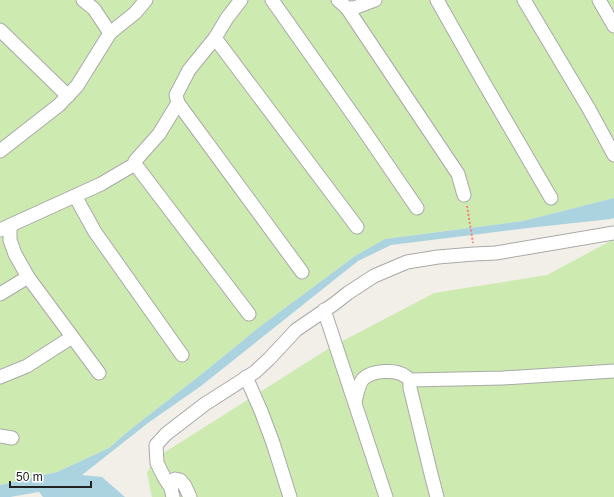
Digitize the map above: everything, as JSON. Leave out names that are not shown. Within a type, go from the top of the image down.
[{"type":"street","points":[[84,0],[94,9],[110,33]]},
{"type":"street","points":[[0,151],[59,105],[68,96],[77,86],[110,33],[134,13],[146,0]]},
{"type":"street","points":[[241,0],[189,70],[176,95],[178,103],[302,272]]},
{"type":"street","points":[[272,0],[417,208]]},
{"type":"street","points":[[342,4],[354,8],[374,0]]},
{"type":"street","points":[[437,0],[551,198]]},
{"type":"street","points":[[524,0],[589,109],[614,155]]},
{"type":"street","points":[[598,0],[614,26]]},
{"type":"street","points":[[342,4],[458,174],[464,195]]},
{"type":"street","points":[[0,30],[68,96]]},
{"type":"street","points":[[214,38],[357,227]]},
{"type":"street","points":[[99,373],[28,277],[15,254],[5,228],[101,184],[135,164],[135,161],[159,134],[178,103]]},
{"type":"street","points":[[135,164],[248,314]]},
{"type":"street","points":[[75,196],[95,232],[182,355]]},
{"type":"street","points":[[172,492],[157,462],[156,445],[166,434],[205,404],[254,372],[269,359],[296,330],[374,276],[407,262],[438,257],[496,254],[614,233]]},
{"type":"street","points":[[0,294],[28,277]]},
{"type":"street","points":[[324,310],[386,497]]},
{"type":"street","points":[[0,377],[27,366],[72,337]]},
{"type":"street","points":[[355,402],[359,386],[364,378],[372,374],[381,371],[389,371],[405,375],[410,380],[410,388],[438,497]]},
{"type":"street","points":[[410,380],[503,378],[614,371]]},
{"type":"street","points":[[246,377],[271,437],[290,497]]},
{"type":"street","points":[[172,492],[172,483],[176,479],[180,480],[185,486],[190,497]]},
{"type":"path","points":[[469,214],[473,245]]},
{"type":"green space","points":[[0,0],[614,0],[614,198],[523,221],[385,239],[355,256],[258,328],[109,448],[57,472],[0,485]]},
{"type":"green space","points":[[614,239],[614,497],[152,497],[147,473],[154,459],[331,347],[434,293],[547,275]]},
{"type":"water","points":[[614,198],[614,218],[611,219],[391,245],[358,261],[201,386],[148,423],[82,475],[102,477],[125,497],[43,497],[39,492],[10,497],[0,497],[0,485],[57,472],[109,448],[258,328],[355,256],[385,239],[523,221]]}]
